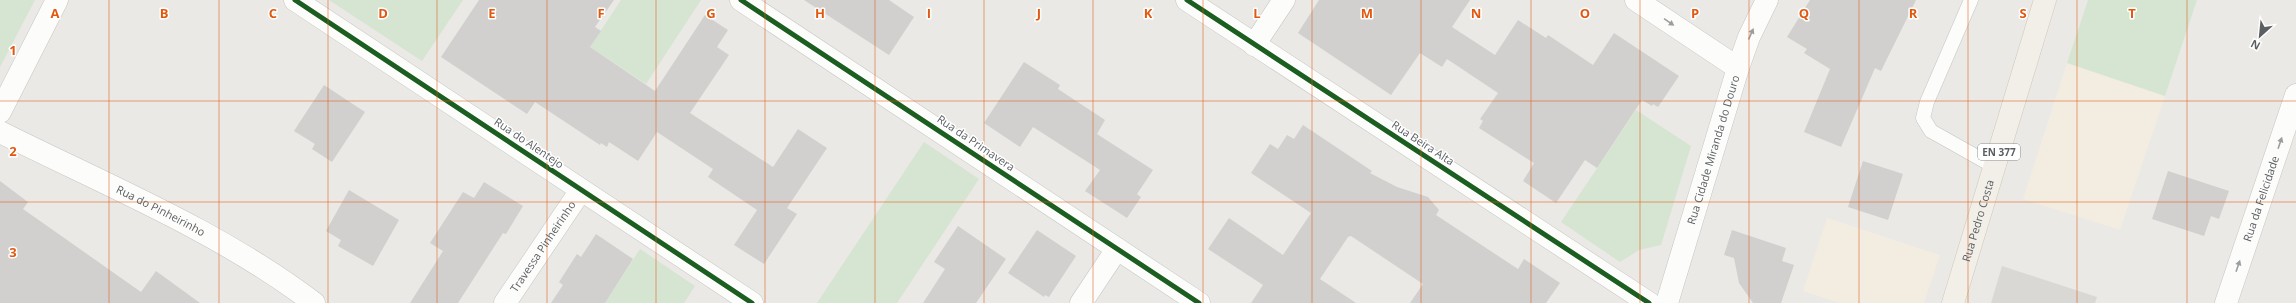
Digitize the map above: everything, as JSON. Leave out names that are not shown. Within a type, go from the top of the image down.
[{"type":"main road","name":"Rua Pedro Costa","points":[[1953,303],[2045,0]]},
{"type":"street","points":[[0,112],[57,0]]},
{"type":"street","name":"Rua do Alentejo","points":[[295,0],[752,303]]},
{"type":"street","name":"Rua da Primavera","points":[[741,0],[1199,303]]},
{"type":"street","name":"Rua Beira Alta","points":[[1187,0],[1649,303]]},
{"type":"street","points":[[1254,45],[1284,0]]},
{"type":"street","points":[[1636,0],[1738,68]]},
{"type":"street","name":"Rua Cidade Miranda do Douro","points":[[1667,303],[1738,68],[1749,37],[1767,0]]},
{"type":"street","name":"Rua da Felicidade","points":[[2226,303],[2296,94]]},
{"type":"street","name":"Rua do Pinheirinho","points":[[0,132],[197,230],[304,300]]},
{"type":"street","name":"Travessa Pinheirinho","points":[[505,303],[581,190]]},
{"type":"street","points":[[1081,303],[1117,249]]},
{"type":"lane","points":[[1970,0],[1927,102],[1923,118],[1932,131],[1995,167]]},
{"type":"shaded area","points":[[2067,63],[2165,96],[2120,230],[2023,199]]},
{"type":"shaded area","points":[[1827,218],[1940,255],[1924,303],[1839,303],[1803,291]]},
{"type":"shaded area","points":[[2002,266],[2097,297],[2095,303],[1991,303]]},
{"type":"green space","points":[[0,0],[35,0],[0,67]]},
{"type":"green space","points":[[329,0],[463,0],[422,61]]},
{"type":"green space","points":[[621,0],[701,0],[646,84],[590,47]]},
{"type":"green space","points":[[2088,0],[2197,0],[2165,96],[2067,63]]},
{"type":"green space","points":[[1636,110],[1691,146],[1661,245],[1639,250],[1620,262],[1561,222]]},
{"type":"green space","points":[[924,142],[979,179],[897,303],[817,303]]},
{"type":"green space","points":[[640,249],[695,286],[684,303],[605,303]]},
{"type":"building","points":[[479,0],[614,0],[595,27],[601,31],[590,47],[655,91],[705,15],[728,30],[717,47],[729,55],[690,113],[773,167],[798,129],[827,148],[787,208],[797,214],[764,264],[734,245],[757,210],[708,177],[713,169],[657,132],[638,161],[609,142],[607,147],[601,143],[600,145],[535,102],[527,114],[441,57]]},
{"type":"building","points":[[804,0],[889,0],[914,17],[889,55]]},
{"type":"building","points":[[1319,0],[1470,0],[1452,27],[1495,55],[1518,20],[1546,38],[1548,35],[1593,65],[1614,33],[1679,76],[1658,107],[1653,104],[1652,106],[1642,100],[1597,168],[1585,160],[1556,203],[1523,181],[1534,163],[1479,128],[1483,121],[1480,119],[1498,93],[1447,59],[1442,67],[1420,53],[1391,95],[1298,33]]},
{"type":"building","points":[[1810,0],[1916,0],[1881,71],[1875,68],[1841,147],[1804,132],[1830,69],[1804,53],[1807,49],[1787,37]]},
{"type":"building","points":[[1024,62],[1060,85],[1058,89],[1105,120],[1097,134],[1153,170],[1137,194],[1141,197],[1127,218],[1085,191],[1100,170],[1033,127],[1020,147],[984,123]]},
{"type":"building","points":[[324,85],[365,112],[332,162],[312,149],[315,144],[294,131]]},
{"type":"building","points":[[1303,125],[1372,171],[1370,173],[1397,187],[1428,197],[1439,210],[1436,215],[1518,269],[1524,259],[1560,283],[1546,303],[1410,303],[1423,284],[1351,236],[1348,237],[1320,279],[1356,303],[1251,303],[1263,285],[1208,249],[1229,218],[1283,255],[1311,213],[1251,173],[1270,144],[1278,149],[1287,135],[1294,139]]},
{"type":"building","points":[[1863,161],[1903,174],[1888,220],[1848,207]]},
{"type":"building","points":[[2168,171],[2229,191],[2219,219],[2211,216],[2204,236],[2152,219]]},
{"type":"building","points":[[0,181],[28,202],[23,209],[141,292],[156,271],[200,303],[0,303]]},
{"type":"building","points":[[484,182],[523,206],[506,234],[503,233],[458,303],[410,303],[443,251],[430,243],[463,192],[474,198]]},
{"type":"building","points":[[349,190],[399,220],[373,266],[338,246],[341,240],[326,231]]},
{"type":"building","points":[[958,226],[1006,259],[976,303],[923,303],[945,269],[934,262]]},
{"type":"building","points":[[1037,230],[1076,256],[1049,297],[1045,295],[1044,297],[1008,273]]},
{"type":"building","points":[[1732,230],[1786,248],[1782,261],[1794,265],[1781,303],[1753,303],[1739,283],[1734,258],[1724,255]]},
{"type":"building","points":[[596,234],[633,259],[605,303],[551,303],[563,285],[559,282],[577,254],[581,257]]},
{"type":"cycle path","points":[[295,0],[752,303]]},
{"type":"cycle path","points":[[741,0],[1199,303]]},
{"type":"cycle path","points":[[1187,0],[1649,303]]}]
